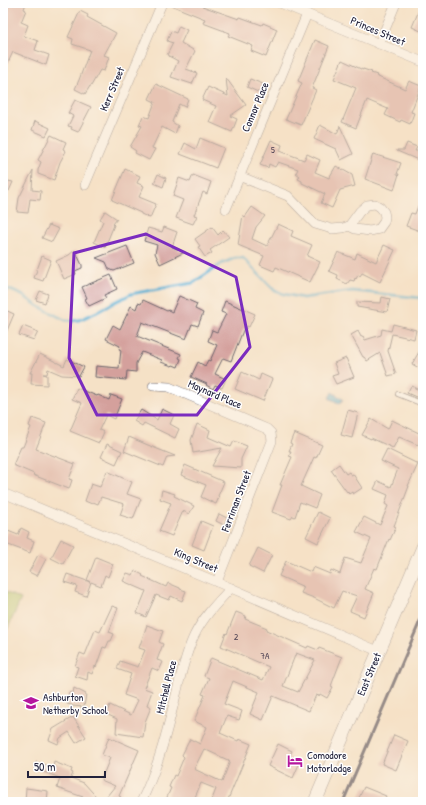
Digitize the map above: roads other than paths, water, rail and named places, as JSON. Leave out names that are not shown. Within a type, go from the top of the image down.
[{"type":"main road","name":"East Street","points":[[315,802],[423,547]]},
{"type":"street","name":"Kerr Street","points":[[85,185],[162,3]]},
{"type":"street","name":"Princes Street","points":[[280,3],[423,62]]},
{"type":"street","points":[[379,44],[396,3]]},
{"type":"street","name":"Connor Place","points":[[226,209],[307,14]]},
{"type":"street","points":[[239,176],[288,196],[315,224],[332,229],[349,226]]},
{"type":"street","name":"Maynard Place","points":[[153,386],[169,387],[267,429]]},
{"type":"street","name":"Ferriman Street","points":[[217,582],[272,441],[271,433],[267,429]]},
{"type":"street","name":"King Street","points":[[3,493],[378,651]]},
{"type":"street","name":"Mitchell Place","points":[[141,802],[159,759],[187,653],[194,635],[204,619],[231,588]]},
{"type":"lane","points":[[398,394],[423,404]]},
{"type":"water","points":[[332,392],[343,399],[340,404],[329,398]]},
{"type":"waterway","points":[[3,287],[22,295],[38,306],[65,320],[72,321],[79,320],[97,312],[131,294],[193,283],[221,264],[235,258],[243,258],[275,291],[284,294],[303,298],[352,291],[422,298]]},
{"type":"railway","points":[[343,802],[423,614]]},
{"type":"place","name":"Ashburton Netherby School","points":[[31,703]]},
{"type":"place","name":"Comodore Motorlodge","points":[[295,761]]}]
